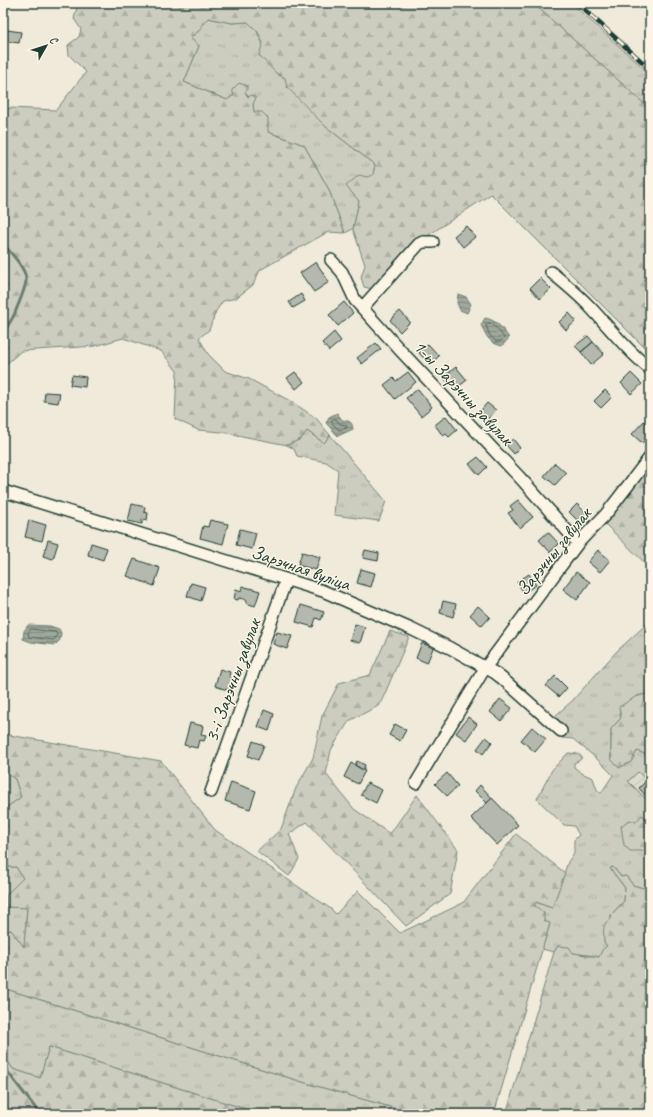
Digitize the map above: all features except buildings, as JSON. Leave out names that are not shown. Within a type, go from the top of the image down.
[{"type":"street","points":[[362,308],[419,244],[423,242],[433,242]]},
{"type":"street","name":"1-ы Зарэчны завулак","points":[[331,260],[342,272],[346,279],[350,293],[362,308],[524,482],[578,543]]},
{"type":"street","points":[[551,272],[590,306],[609,329],[638,359],[650,369]]},
{"type":"street","name":"Зарэчны завулак","points":[[416,782],[485,668],[578,543],[606,514],[650,456]]},
{"type":"street","name":"Зарэчная вуліца","points":[[3,491],[323,591],[411,629],[450,648],[485,668],[504,680],[561,731]]},
{"type":"street","name":"3-і Зарэчны завулак","points":[[211,792],[286,580]]},
{"type":"shaded area","points":[[638,771],[650,783],[650,797],[647,800],[628,781]]},
{"type":"green space","points":[[78,3],[533,3],[650,109],[650,353],[491,194],[424,238],[373,289],[364,287],[361,277],[365,265],[353,229],[359,201],[346,186],[359,175],[367,177],[373,175],[375,165],[325,126],[287,87],[285,78],[276,73],[259,55],[263,43],[257,31],[248,22],[232,23],[208,18],[204,22],[201,29],[190,38],[199,46],[184,82],[227,100],[234,95],[232,90],[239,83],[247,86],[247,90],[245,92],[248,97],[252,95],[256,98],[253,104],[254,112],[262,112],[268,118],[268,132],[304,145],[328,188],[345,233],[328,232],[260,270],[253,285],[236,298],[223,301],[216,311],[209,330],[199,338],[208,354],[225,371],[249,379],[292,402],[316,418],[330,435],[324,443],[307,431],[301,439],[287,445],[222,432],[198,430],[175,419],[177,371],[161,351],[123,338],[95,346],[21,351],[3,367],[3,111],[9,108],[56,110],[86,72],[69,55],[68,45],[79,37],[81,29],[74,19]]},
{"type":"green space","points":[[533,3],[571,3],[650,74],[650,109]]},
{"type":"green space","points":[[208,18],[232,23],[248,22],[257,31],[276,73],[285,78],[325,126],[375,165],[373,175],[367,177],[359,201],[353,229],[345,233],[328,188],[304,145],[268,132],[254,112],[253,103],[245,92],[234,95],[227,100],[184,82],[199,46],[190,38],[201,29],[204,22]]},
{"type":"green space","points":[[307,431],[324,443],[330,435],[386,501],[379,521],[334,515],[338,470],[326,462],[297,456],[294,449],[287,445],[301,439]]},
{"type":"green space","points":[[650,468],[650,568],[605,524]]},
{"type":"green space","points":[[650,621],[650,693],[635,697],[621,718],[611,729],[611,759],[631,762],[637,751],[648,755],[650,759],[650,783],[638,772],[628,781],[647,800],[650,797],[650,823],[642,815],[624,845],[630,850],[650,851],[650,883],[643,888],[633,885],[626,876],[621,877],[613,867],[610,868],[625,888],[624,901],[611,915],[608,946],[600,957],[573,953],[558,946],[554,952],[542,949],[550,924],[544,921],[534,905],[535,902],[552,908],[568,862],[574,853],[574,840],[579,835],[574,826],[564,825],[537,799],[552,770],[568,753],[578,754],[582,757],[574,763],[574,767],[581,773],[593,778],[597,790],[601,793],[613,775],[596,758],[573,739],[562,738],[546,724],[572,701],[617,651]]},
{"type":"green space","points":[[390,631],[409,637],[380,705],[349,721],[331,750],[326,774],[354,809],[390,834],[417,795],[458,850],[450,894],[406,926],[307,822],[289,834],[299,859],[289,876],[257,851],[281,829],[296,788],[313,758],[322,716],[339,683],[370,675]]},
{"type":"green space","points":[[650,693],[650,759],[648,755],[637,751],[631,762],[619,768],[611,759],[611,729],[621,718],[619,707],[635,697]]},
{"type":"green space","points":[[3,734],[161,761],[215,830],[331,909],[336,914],[358,891],[400,933],[463,903],[516,834],[565,873],[552,908],[536,902],[534,905],[544,913],[544,921],[550,923],[494,1114],[415,1114],[306,1083],[3,988],[3,932],[11,930],[24,947],[27,908],[7,907],[6,895],[23,878],[16,867],[3,867],[3,826],[6,808],[21,797],[15,779],[3,770]]},
{"type":"green space","points":[[3,770],[15,779],[21,797],[6,808],[3,826]]},
{"type":"green space","points":[[642,815],[650,823],[650,851],[630,851],[624,845],[621,826],[629,820],[636,822]]},
{"type":"green space","points":[[3,867],[16,867],[23,878],[6,895],[7,907],[27,907],[24,947],[11,930],[3,932]]},
{"type":"green space","points":[[613,867],[621,877],[626,876],[633,885],[643,888],[650,883],[650,1114],[506,1114],[554,952],[558,946],[569,947],[573,953],[599,957],[602,950],[607,946],[604,942],[604,926],[611,919],[611,915],[624,901],[625,888],[610,868]]},
{"type":"green space","points":[[3,988],[306,1083],[415,1114],[261,1114],[49,1047],[40,1078],[13,1069],[3,1054]]},
{"type":"green space","points":[[49,1047],[261,1114],[3,1114],[3,1054],[13,1069],[40,1078]]},
{"type":"water","points":[[458,294],[466,297],[471,304],[467,313],[460,310],[457,303]]},
{"type":"water","points":[[485,318],[493,321],[502,328],[509,338],[502,346],[491,341],[487,336],[481,325]]},
{"type":"water","points":[[337,413],[342,420],[348,421],[353,426],[353,429],[338,436],[326,423],[329,417]]},
{"type":"water","points":[[28,625],[50,626],[59,629],[61,633],[60,640],[55,645],[31,642],[23,639],[24,631]]},
{"type":"waterway","points":[[3,244],[21,265],[26,280],[25,287],[14,315],[6,328],[5,338],[3,341]]},
{"type":"waterway","points":[[3,1066],[40,1114]]},
{"type":"railway","points":[[577,3],[650,69]]}]
